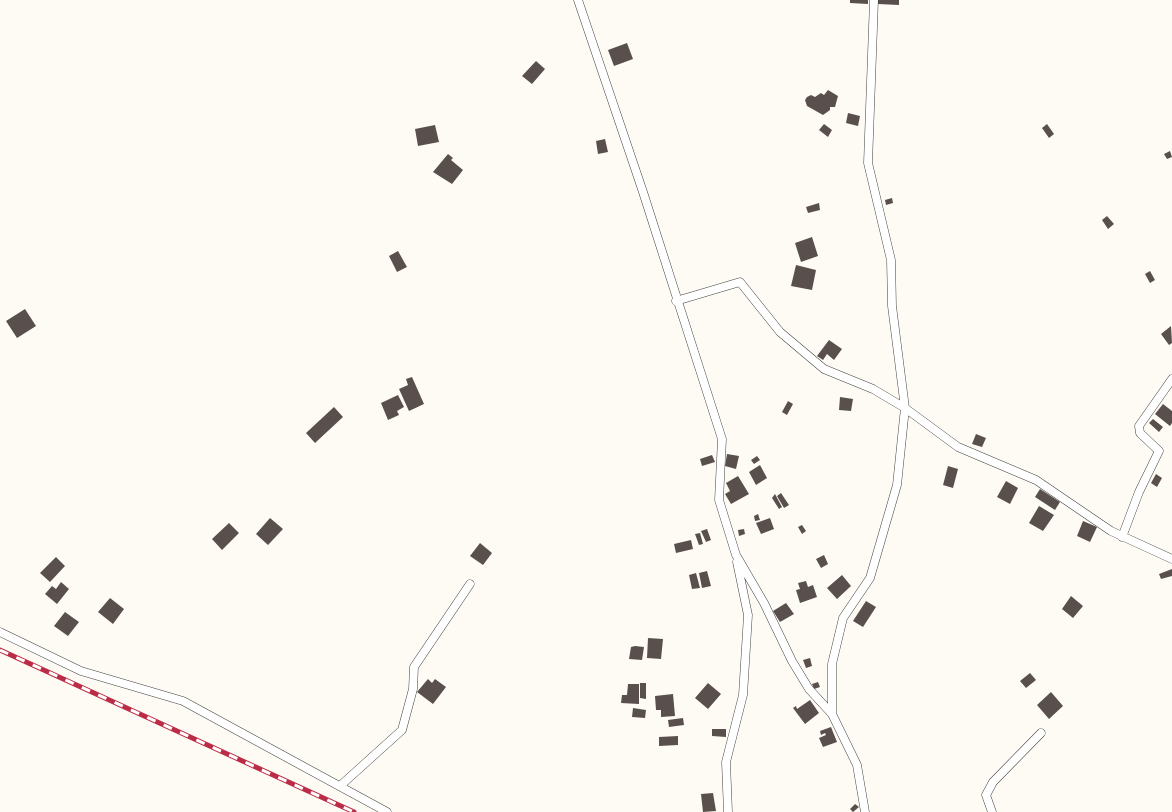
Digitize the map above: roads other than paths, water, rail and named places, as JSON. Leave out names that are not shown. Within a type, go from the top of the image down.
[{"type":"street","points":[[578,0],[643,192],[676,301],[722,440],[719,500],[736,555],[748,615],[743,696],[726,762],[728,812]]},
{"type":"street","points":[[832,714],[832,664],[844,618],[870,578],[897,485],[905,408],[892,306],[891,260],[868,163],[874,0]]},
{"type":"street","points":[[676,301],[740,282],[780,332],[824,369],[873,389],[905,408],[958,447],[1036,480],[1111,532],[1172,559]]},
{"type":"street","points":[[1122,537],[1139,492],[1160,451],[1140,433],[1139,426],[1172,380]]},
{"type":"street","points":[[736,555],[764,603],[792,661],[809,689],[832,714],[857,765],[865,812]]},
{"type":"street","points":[[340,786],[402,730],[413,689],[414,667],[470,584]]},
{"type":"street","points":[[0,632],[81,671],[183,701],[387,812]]},
{"type":"street","points":[[992,812],[986,796],[993,782],[1041,733]]},
{"type":"railway","points":[[0,650],[354,812]]}]
